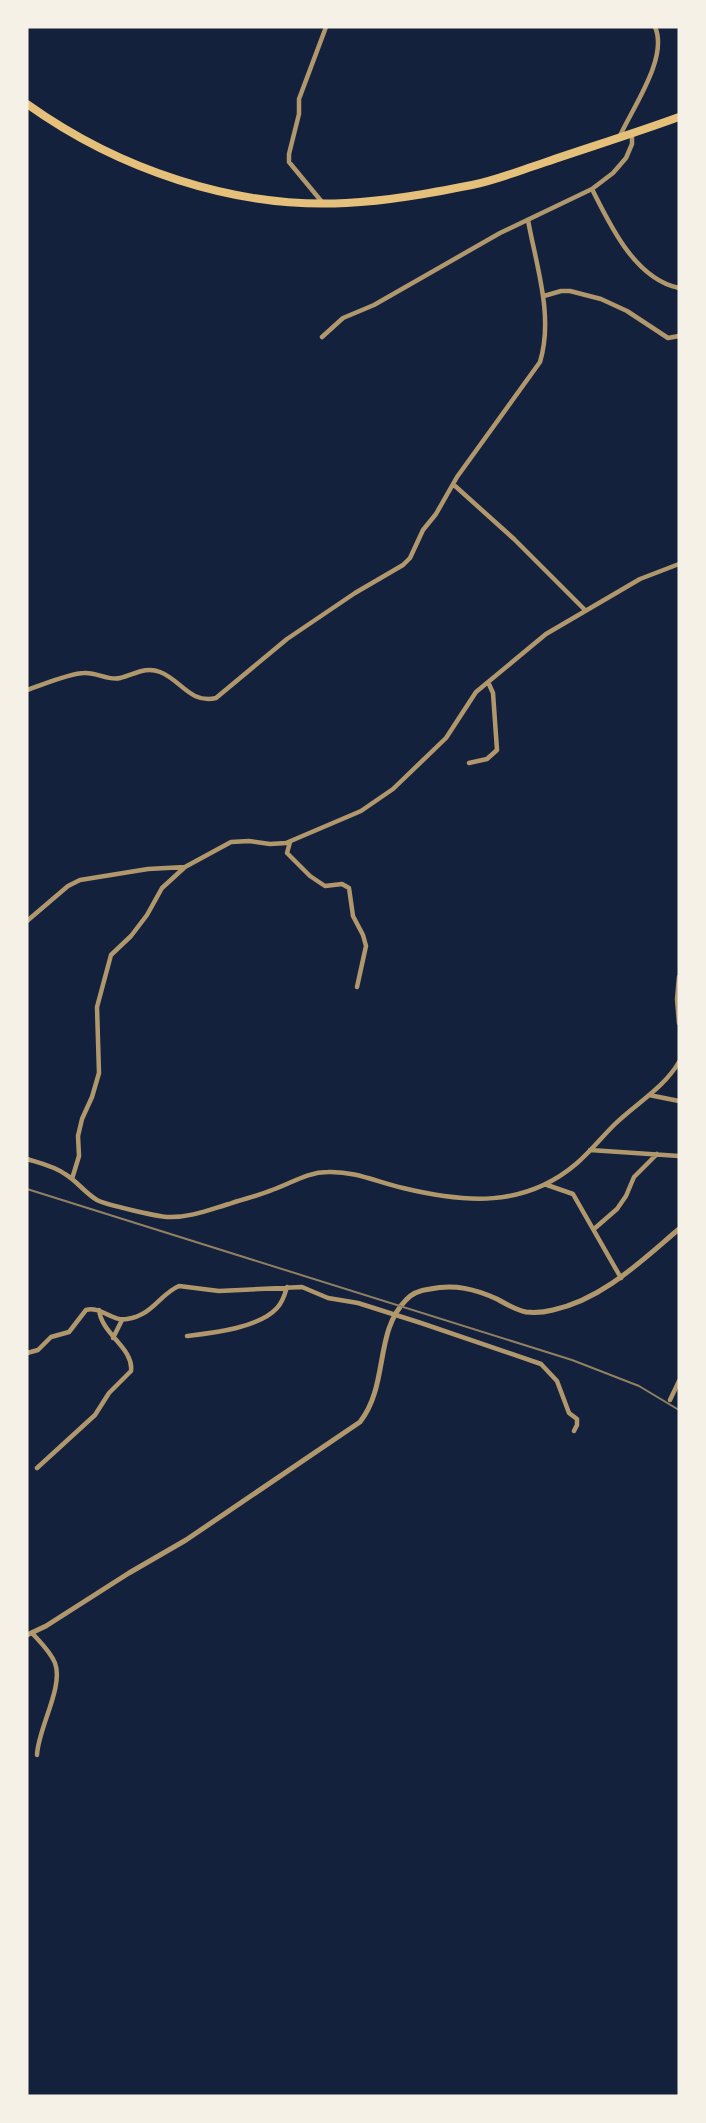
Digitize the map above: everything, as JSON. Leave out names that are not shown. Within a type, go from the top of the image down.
[{"type":"highway","points":[[27,104],[79,138],[107,153],[126,162],[186,182],[257,198],[345,203],[387,199],[474,184],[679,117]]},
{"type":"street","points":[[322,202],[290,162],[289,154],[299,114],[299,99],[326,27]]},
{"type":"street","points":[[619,138],[627,119],[652,76],[657,47],[655,27]]},
{"type":"street","points":[[322,337],[344,318],[374,305],[500,233],[592,189],[613,173],[626,158],[632,144],[632,134]]},
{"type":"street","points":[[592,189],[614,231],[632,257],[659,279],[679,288]]},
{"type":"street","points":[[27,690],[79,673],[95,673],[121,678],[144,670],[152,670],[160,672],[184,691],[198,698],[216,698],[287,639],[355,593],[403,565],[412,555],[423,530],[436,514],[491,429],[540,362],[544,349],[544,296],[528,220]]},
{"type":"street","points":[[544,296],[570,291],[601,299],[627,311],[668,338],[679,336]]},
{"type":"street","points":[[454,485],[514,539],[585,610]]},
{"type":"street","points":[[72,1179],[79,1156],[78,1136],[82,1119],[99,1073],[98,1007],[111,955],[131,936],[144,919],[162,888],[185,867],[231,842],[280,844],[290,842],[361,811],[383,798],[446,738],[471,698],[546,634],[640,579],[679,564]]},
{"type":"street","points":[[469,763],[487,759],[497,750],[493,693],[488,682]]},
{"type":"street","points":[[290,842],[287,853],[310,876],[325,886],[342,884],[349,888],[353,916],[366,946],[357,987]]},
{"type":"street","points":[[27,921],[68,886],[80,880],[148,869],[185,867]]},
{"type":"street","points":[[679,977],[677,999],[679,1023]]},
{"type":"street","points":[[27,1159],[52,1167],[72,1179],[90,1195],[106,1203],[169,1217],[200,1213],[263,1194],[301,1177],[320,1172],[342,1172],[365,1176],[417,1191],[468,1199],[504,1198],[546,1185],[577,1163],[615,1124],[649,1095],[679,1062]]},
{"type":"street","points":[[649,1095],[679,1101]]},
{"type":"street","points":[[590,1150],[679,1156]]},
{"type":"street","points":[[594,1229],[617,1209],[626,1196],[634,1176],[657,1154]]},
{"type":"street","points":[[546,1185],[573,1194],[621,1278]]},
{"type":"street","points":[[37,1755],[39,1735],[50,1708],[56,1665],[50,1654],[29,1634],[186,1540],[360,1422],[374,1398],[387,1337],[395,1316],[400,1306],[412,1295],[437,1287],[458,1287],[470,1289],[524,1312],[554,1310],[580,1301],[621,1278],[679,1229]]},
{"type":"street","points":[[27,1353],[38,1350],[51,1337],[69,1332],[86,1310],[95,1308],[123,1320],[149,1311],[170,1291],[179,1286],[219,1291],[307,1288],[328,1298],[358,1303],[541,1364],[557,1381],[570,1413],[577,1419],[574,1431]]},
{"type":"street","points":[[187,1336],[228,1329],[268,1316],[277,1308],[287,1287]]},
{"type":"street","points":[[37,1468],[95,1415],[109,1393],[131,1371],[130,1360],[102,1323],[99,1310]]},
{"type":"street","points":[[113,1338],[123,1320]]},
{"type":"street","points":[[670,1400],[679,1381]]},
{"type":"railway","points":[[27,1189],[572,1360],[639,1386],[679,1410]]}]
